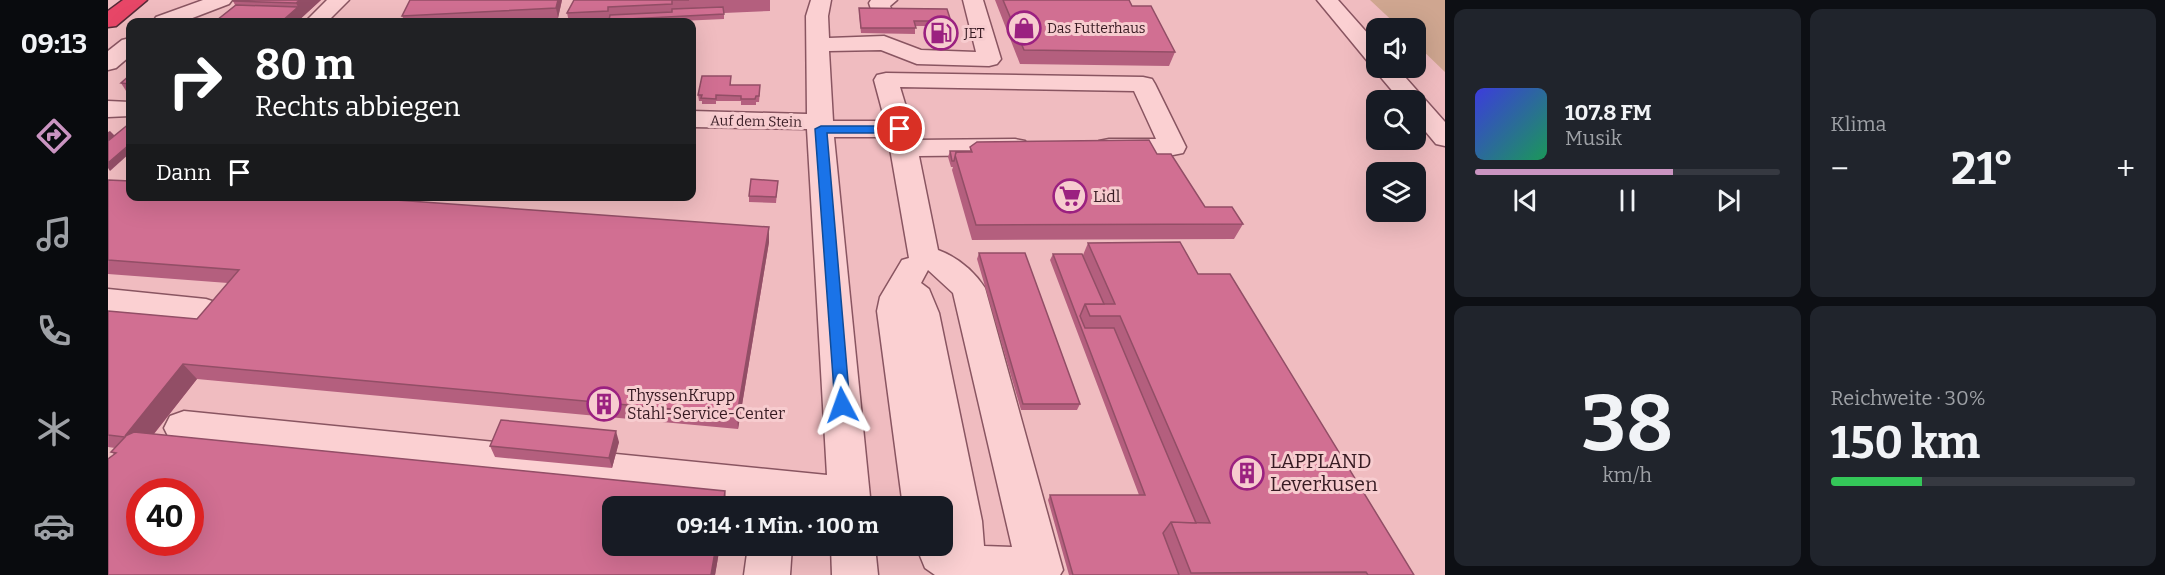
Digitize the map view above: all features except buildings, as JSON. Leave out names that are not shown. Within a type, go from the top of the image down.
[{"type":"highway","points":[[108,21],[137,0]]},
{"type":"street","points":[[175,18],[222,0]]},
{"type":"street","points":[[319,18],[339,0]]},
{"type":"street","points":[[821,0],[817,16],[820,125],[850,496]]},
{"type":"street","points":[[818,45],[884,22],[917,57],[989,59],[973,0]]},
{"type":"street","points":[[1327,0],[1366,45]]},
{"type":"street","points":[[108,63],[126,48]]},
{"type":"street","points":[[1394,78],[1404,90]]},
{"type":"street","points":[[922,496],[894,311],[897,297],[914,271],[942,263],[968,288],[1040,570],[950,557],[961,521],[922,313],[917,298],[914,271],[902,139],[886,80],[1143,84],[1173,147],[1079,147]]},
{"type":"street","points":[[108,109],[126,109]]},
{"type":"street","points":[[1426,116],[1445,138]]},
{"type":"street","name":"Auf dem Stein","points":[[696,120],[820,125],[902,139],[1034,147]]},
{"type":"street","points":[[108,301],[206,312]]},
{"type":"street","points":[[184,428],[757,496]]},
{"type":"street","points":[[767,575],[769,556]]},
{"type":"street","points":[[854,556],[855,575]]},
{"type":"shaded area","points":[[1370,0],[1445,0],[1445,72],[1426,54],[1426,18],[1389,18]]},
{"type":"place","name":"Das Futterhaus","points":[[1024,28]]},
{"type":"place","name":"JET","points":[[941,33]]},
{"type":"place","name":"Lidl","points":[[1070,196]]},
{"type":"place","name":"ThyssenKrupp Stahl-Service-Center","points":[[604,404]]},
{"type":"place","name":"LAPPLAND Leverkusen","points":[[1247,473]]},
{"type":"route","points":[[842,405],[821,129],[900,129]]}]
